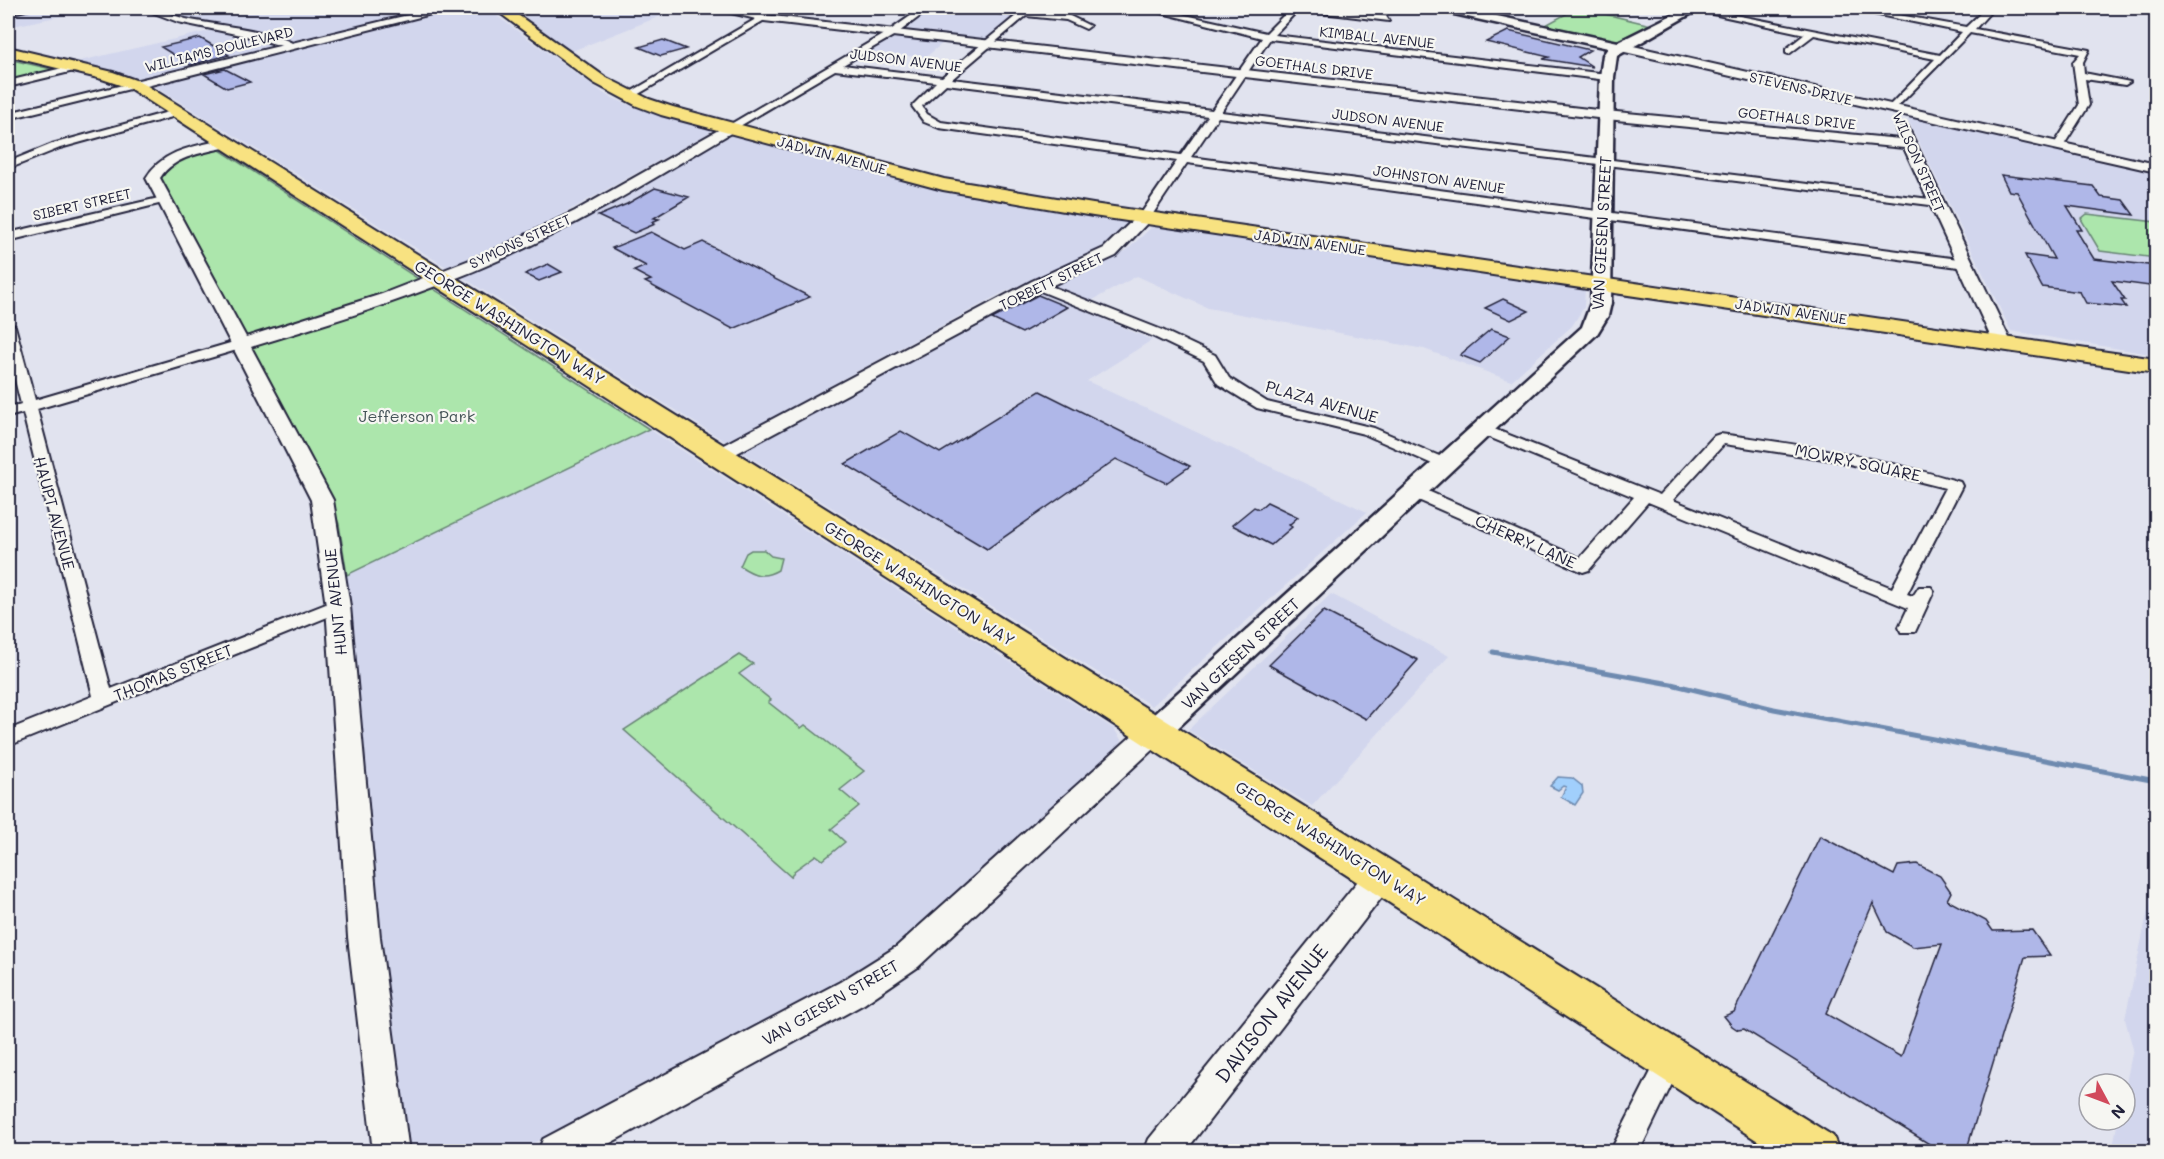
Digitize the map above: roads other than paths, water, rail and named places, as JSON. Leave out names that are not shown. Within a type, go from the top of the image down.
[{"type":"main road","name":"JADWIN AVENUE","points":[[500,8],[597,80],[627,97],[667,111],[943,184],[1144,218],[2157,366]]},
{"type":"main road","name":"STEVENS DRIVE","points":[[1445,8],[1620,47]]},
{"type":"main road","points":[[1620,47],[1693,8]]},
{"type":"main road","name":"VAN GIESEN STREET","points":[[1154,732],[1590,330],[1600,310],[1602,284],[1607,77],[1610,55],[1620,47]]},
{"type":"main road","name":"GEORGE WASHINGTON WAY","points":[[8,52],[115,77],[135,85],[1817,1152]]},
{"type":"street","points":[[8,12],[31,8]]},
{"type":"street","points":[[145,8],[167,17],[264,36],[292,46]]},
{"type":"street","name":"WILLIAMS BOULEVARD","points":[[135,85],[449,8]]},
{"type":"street","name":"GOETHALS DRIVE","points":[[717,8],[764,18],[1243,74],[1606,115],[1909,144]]},
{"type":"street","name":"SYMONS STREET","points":[[8,413],[335,315],[504,252],[556,227],[835,67],[892,33],[927,8]]},
{"type":"street","points":[[979,8],[1027,10],[1068,18],[1086,26]]},
{"type":"street","name":"KIMBALL AVENUE","points":[[1146,8],[1267,37],[1607,77]]},
{"type":"street","points":[[1297,8],[1386,19]]},
{"type":"street","name":"TORBETT STREET","points":[[719,455],[1038,285],[1110,252],[1144,218],[1267,37],[1297,8]]},
{"type":"street","points":[[1693,8],[1942,58]]},
{"type":"street","points":[[1849,8],[2086,52],[2078,62],[2084,105],[2058,146]]},
{"type":"street","name":"WILSON STREET","points":[[1990,8],[1893,108],[2002,342]]},
{"type":"street","points":[[2150,8],[2157,9]]},
{"type":"street","points":[[946,80],[1027,10]]},
{"type":"street","points":[[627,97],[764,18]]},
{"type":"street","points":[[1789,51],[1813,32]]},
{"type":"street","name":"STEVENS DRIVE","points":[[1620,47],[2157,168]]},
{"type":"street","name":"JUDSON AVENUE","points":[[835,67],[1938,203]]},
{"type":"street","points":[[8,84],[75,68]]},
{"type":"street","points":[[2080,75],[2125,82]]},
{"type":"street","name":"JOHNSTON AVENUE","points":[[946,80],[917,106],[924,118],[947,127],[1966,264]]},
{"type":"street","points":[[8,116],[135,85]]},
{"type":"street","points":[[8,166],[56,146],[179,112]]},
{"type":"street","name":"HUNT AVENUE","points":[[227,143],[181,156],[158,169],[153,178],[322,500],[338,606],[364,937],[390,1152]]},
{"type":"street","name":"SIBERT STREET","points":[[8,237],[163,200]]},
{"type":"street","name":"PLAZA AVENUE","points":[[1038,285],[1157,333],[1210,358],[1223,381],[1262,405],[1369,431],[1445,464]]},
{"type":"street","name":"HAUPT AVENUE","points":[[8,326],[104,700]]},
{"type":"street","points":[[1484,430],[1897,596],[1922,598],[1908,627]]},
{"type":"street","name":"MOWRY SQUARE","points":[[1664,501],[1720,439],[1775,445],[1898,469],[1954,486],[1897,596]]},
{"type":"street","name":"CHERRY LANE","points":[[1415,492],[1583,566],[1645,495]]},
{"type":"street","name":"THOMAS STREET","points":[[8,738],[338,606]]},
{"type":"street","name":"VAN GIESEN STREET","points":[[556,1152],[852,993],[907,957],[1154,732]]},
{"type":"street","name":"DAVISON AVENUE","points":[[1162,1152],[1382,875]]},
{"type":"street","points":[[1624,1152],[1671,1059]]},
{"type":"water","points":[[1558,777],[1572,778],[1582,786],[1583,793],[1575,805],[1561,797],[1566,787],[1563,786],[1558,790],[1550,786]]},
{"type":"waterway","points":[[1493,652],[1671,684],[1774,709],[2156,781]]},
{"type":"park label","name":"Jefferson Park","points":[[417,415]]}]
